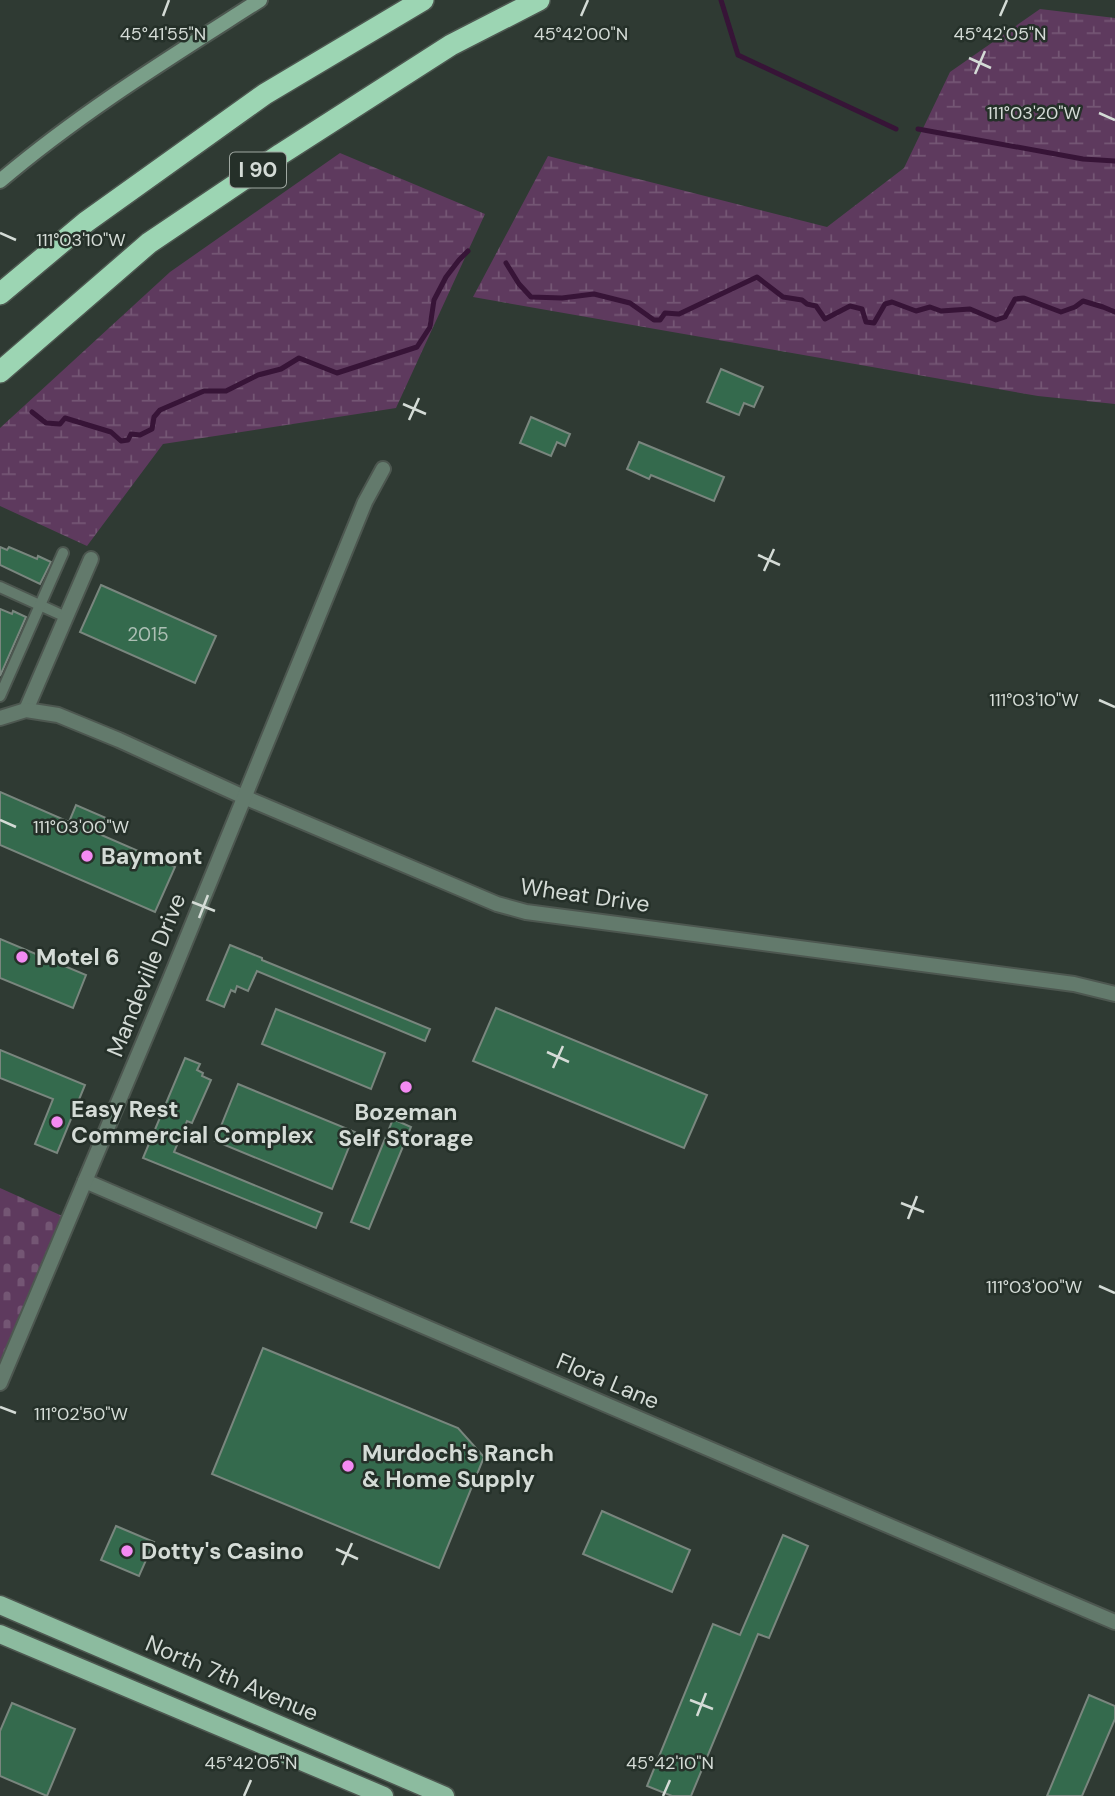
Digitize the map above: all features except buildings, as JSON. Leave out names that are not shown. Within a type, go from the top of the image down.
[{"type":"highway","name":"I 90","points":[[0,294],[86,222],[265,94],[424,0]]},
{"type":"highway","name":"I 90","points":[[0,372],[149,243],[451,45],[539,0]]},
{"type":"main road","points":[[0,181],[82,116],[260,0]]},
{"type":"main road","name":"North 7th Avenue","points":[[0,1605],[445,1796]]},
{"type":"main road","points":[[0,1634],[384,1796]]},
{"type":"street","name":"Mandeville Drive","points":[[0,1383],[365,502],[383,469]]},
{"type":"street","points":[[0,696],[63,553]]},
{"type":"street","points":[[26,710],[91,559]]},
{"type":"street","points":[[0,587],[66,617]]},
{"type":"street","name":"Wheat Drive","points":[[0,718],[26,710],[58,715],[497,904],[526,912],[1074,984],[1115,993]]},
{"type":"street","name":"Flora Lane","points":[[85,1181],[1115,1622]]},
{"type":"green space","points":[[1040,9],[1115,18],[1115,404],[1038,396],[473,297],[548,156],[827,227],[904,168],[950,72]]},
{"type":"green space","points":[[340,153],[485,214],[396,408],[163,444],[87,546],[0,506],[0,428],[170,272]]},
{"type":"green space","points":[[0,1188],[69,1219],[0,1384]]},
{"type":"waterway","points":[[721,0],[738,55],[896,129]]},
{"type":"waterway","points":[[918,129],[1083,159],[1115,161]]},
{"type":"waterway","points":[[32,412],[46,423],[60,424],[65,418],[111,432],[121,441],[128,440],[131,434],[140,435],[152,429],[154,417],[160,410],[204,391],[226,391],[258,375],[281,369],[299,358],[337,373],[417,347],[430,327],[434,300],[446,277],[468,251]]},
{"type":"waterway","points":[[506,263],[531,297],[562,298],[594,294],[630,303],[654,320],[660,320],[665,313],[679,314],[757,277],[783,297],[802,300],[816,306],[825,319],[850,306],[862,309],[866,322],[874,323],[885,304],[892,302],[916,311],[930,307],[941,311],[970,309],[996,320],[1005,317],[1015,299],[1024,298],[1061,312],[1083,301],[1115,312]]},
{"type":"place","name":"Baymont","points":[[87,856]]},
{"type":"place","name":"Motel 6","points":[[22,957]]},
{"type":"place","name":"Bozeman Self Storage","points":[[406,1087]]},
{"type":"place","name":"Easy Rest Commercial Complex","points":[[57,1122]]},
{"type":"place","name":"Murdoch's Ranch & Home Supply","points":[[348,1466]]},
{"type":"place","name":"Dotty's Casino","points":[[127,1551]]}]
